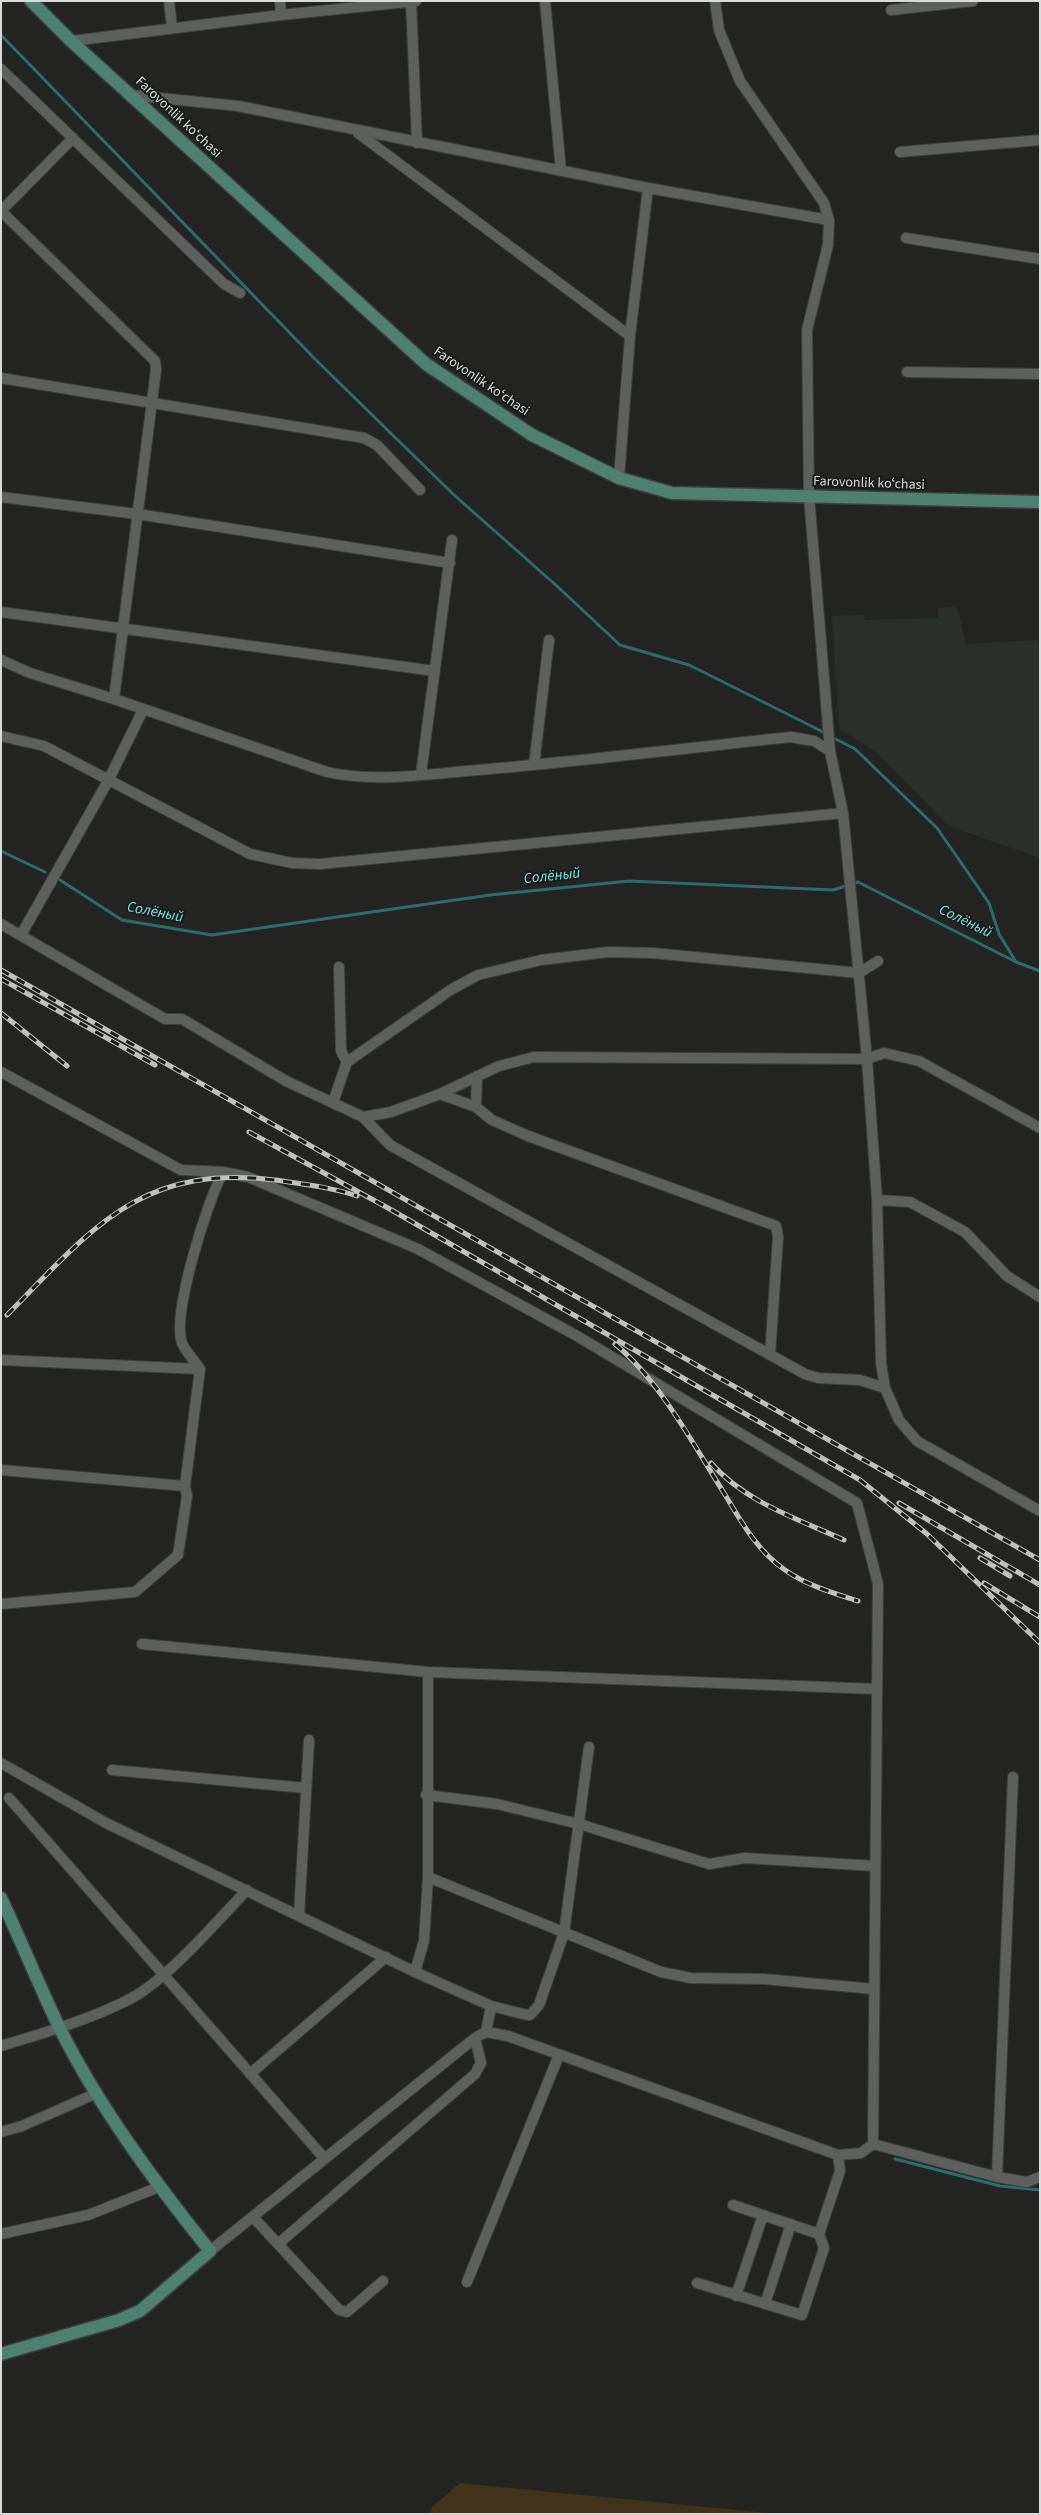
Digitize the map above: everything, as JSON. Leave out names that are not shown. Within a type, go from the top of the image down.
[{"type":"street","name":"Farovonlik koʻchasi","points":[[31,1],[71,42],[426,364],[532,435],[619,478],[672,493],[1040,502]]},
{"type":"street","points":[[169,1],[172,28]]},
{"type":"street","points":[[280,1],[281,15]]},
{"type":"street","points":[[71,42],[281,15],[416,1]]},
{"type":"street","points":[[545,1],[561,171]]},
{"type":"street","points":[[715,1],[719,30],[740,81],[824,203],[829,220],[828,245],[807,330],[809,496],[829,746],[843,813],[867,1059],[877,1200],[881,1363],[885,1388],[899,1420],[917,1441],[1040,1511]]},
{"type":"street","points":[[891,10],[973,1]]},
{"type":"street","points":[[412,2],[417,143]]},
{"type":"street","points":[[1,69],[224,284],[240,293]]},
{"type":"street","points":[[131,95],[238,106],[355,131],[648,188],[829,220]]},
{"type":"street","points":[[355,131],[630,336]]},
{"type":"street","points":[[73,138],[1,211],[149,354],[155,362],[156,370],[114,699]]},
{"type":"street","points":[[900,152],[1040,140]]},
{"type":"street","points":[[619,478],[630,336],[648,188]]},
{"type":"street","points":[[906,238],[1040,259]]},
{"type":"street","points":[[907,372],[1040,374]]},
{"type":"street","points":[[1,378],[364,438],[377,445],[420,490]]},
{"type":"street","points":[[1,497],[137,514],[450,564]]},
{"type":"street","points":[[422,774],[452,540]]},
{"type":"street","points":[[1,612],[435,671]]},
{"type":"street","points":[[534,765],[549,640]]},
{"type":"street","points":[[1,660],[30,673],[114,699],[327,772],[349,777],[422,774],[534,765],[791,737],[829,746]]},
{"type":"street","points":[[21,935],[108,781],[143,710]]},
{"type":"street","points":[[1,736],[44,746],[250,854],[292,863],[320,864],[843,813]]},
{"type":"street","points":[[1,924],[165,1019],[182,1019],[286,1081],[363,1117],[390,1145],[770,1356],[805,1374],[818,1378],[860,1380],[885,1388]]},
{"type":"street","points":[[333,1102],[348,1062],[452,989],[478,975],[542,960],[608,952],[653,953],[859,973],[878,961]]},
{"type":"street","points":[[339,967],[341,1051],[348,1062]]},
{"type":"street","points":[[363,1117],[392,1112],[440,1094],[499,1066],[534,1057],[867,1059],[884,1053],[919,1061],[1040,1128]]},
{"type":"street","points":[[1,1072],[181,1170],[222,1172],[248,1177],[418,1249],[576,1336],[857,1503],[878,1584],[873,2144]]},
{"type":"street","points":[[476,1107],[477,1076]]},
{"type":"street","points":[[440,1094],[476,1107],[492,1120],[528,1136],[776,1226],[778,1237],[770,1356]]},
{"type":"street","points":[[1,1604],[135,1592],[178,1555],[187,1496],[185,1486],[200,1369],[181,1340],[183,1300],[194,1252],[222,1172]]},
{"type":"street","points":[[877,1200],[910,1202],[965,1232],[1007,1276],[1040,1297]]},
{"type":"street","points":[[1,1360],[200,1369]]},
{"type":"street","points":[[1,1470],[185,1486]]},
{"type":"street","points":[[142,1644],[428,1672],[877,1689]]},
{"type":"street","points":[[415,1972],[424,1941],[428,1877],[426,1794],[428,1672]]},
{"type":"street","points":[[299,1916],[309,1740]]},
{"type":"street","points":[[1,1763],[106,1822],[415,1972],[491,2006],[530,2015],[539,2005],[564,1933],[589,1747]]},
{"type":"street","points":[[112,1770],[306,1788]]},
{"type":"street","points":[[997,2177],[1014,1777]]},
{"type":"street","points":[[426,1794],[497,1804],[579,1824],[708,1864],[745,1858],[875,1866]]},
{"type":"street","points":[[9,1798],[324,2159]]},
{"type":"street","points":[[428,1877],[661,1972],[691,1978],[764,1979],[874,1989]]},
{"type":"street","points":[[1,2046],[60,2028],[131,1998],[163,1975],[247,1890]]},
{"type":"street","points":[[1,1898],[60,2028],[97,2093],[159,2187],[210,2251]]},
{"type":"street","points":[[250,2074],[386,1957]]},
{"type":"street","points":[[486,2032],[491,2006]]},
{"type":"street","points":[[1,2354],[119,2320],[140,2311],[210,2251],[324,2159],[475,2038],[486,2032],[508,2036],[838,2155],[861,2153],[873,2144]]},
{"type":"street","points":[[278,2244],[475,2074],[481,2062],[475,2038]]},
{"type":"street","points":[[468,2282],[560,2055]]},
{"type":"street","points":[[1,2132],[22,2126],[97,2093]]},
{"type":"street","points":[[873,2144],[997,2177],[1027,2182],[1040,2178]]},
{"type":"street","points":[[697,2284],[802,2315],[824,2248],[819,2234],[840,2171],[838,2155]]},
{"type":"street","points":[[1,2234],[88,2215],[159,2187]]},
{"type":"street","points":[[733,2205],[819,2234]]},
{"type":"street","points":[[736,2296],[763,2215]]},
{"type":"street","points":[[253,2217],[343,2312],[347,2312],[383,2281]]},
{"type":"street","points":[[765,2304],[791,2224]]},
{"type":"shaded area","points":[[957,607],[966,644],[1040,640],[1040,858],[949,826],[875,751],[839,729],[832,616],[864,615],[865,620],[938,618],[938,608]]},
{"type":"shaded area","points":[[460,2483],[778,2514],[430,2514],[432,2507]]},
{"type":"waterway","points":[[1,35],[316,360],[453,494],[620,645],[689,665],[827,734]]},
{"type":"waterway","points":[[832,737],[855,749],[937,828],[989,903],[999,934],[1016,962]]},
{"type":"waterway","name":"Солёный","points":[[1,851],[45,872]]},
{"type":"waterway","name":"Солёный","points":[[60,880],[122,920],[212,935],[490,895],[629,881],[833,890],[858,882],[1016,962],[1040,971]]},
{"type":"waterway","points":[[895,2159],[1000,2186],[1040,2190]]},
{"type":"railway","points":[[1,970],[1040,1560]]},
{"type":"railway","points":[[1,979],[155,1065]]},
{"type":"railway","points":[[1,1013],[67,1066]]},
{"type":"railway","points":[[249,1132],[388,1208],[860,1480],[927,1534],[1040,1643]]},
{"type":"railway","points":[[7,1315],[66,1255],[94,1230],[123,1209],[154,1193],[188,1182],[228,1178],[275,1180],[327,1188],[357,1196]]},
{"type":"railway","points":[[615,1344],[647,1376],[661,1394],[688,1434],[743,1525],[766,1554],[785,1570],[802,1580],[858,1601]]},
{"type":"railway","points":[[711,1463],[725,1477],[756,1499],[791,1517],[844,1540]]},
{"type":"railway","points":[[899,1503],[1040,1585]]},
{"type":"railway","points":[[980,1558],[1010,1576]]},
{"type":"railway","points":[[984,1583],[1040,1617]]}]
